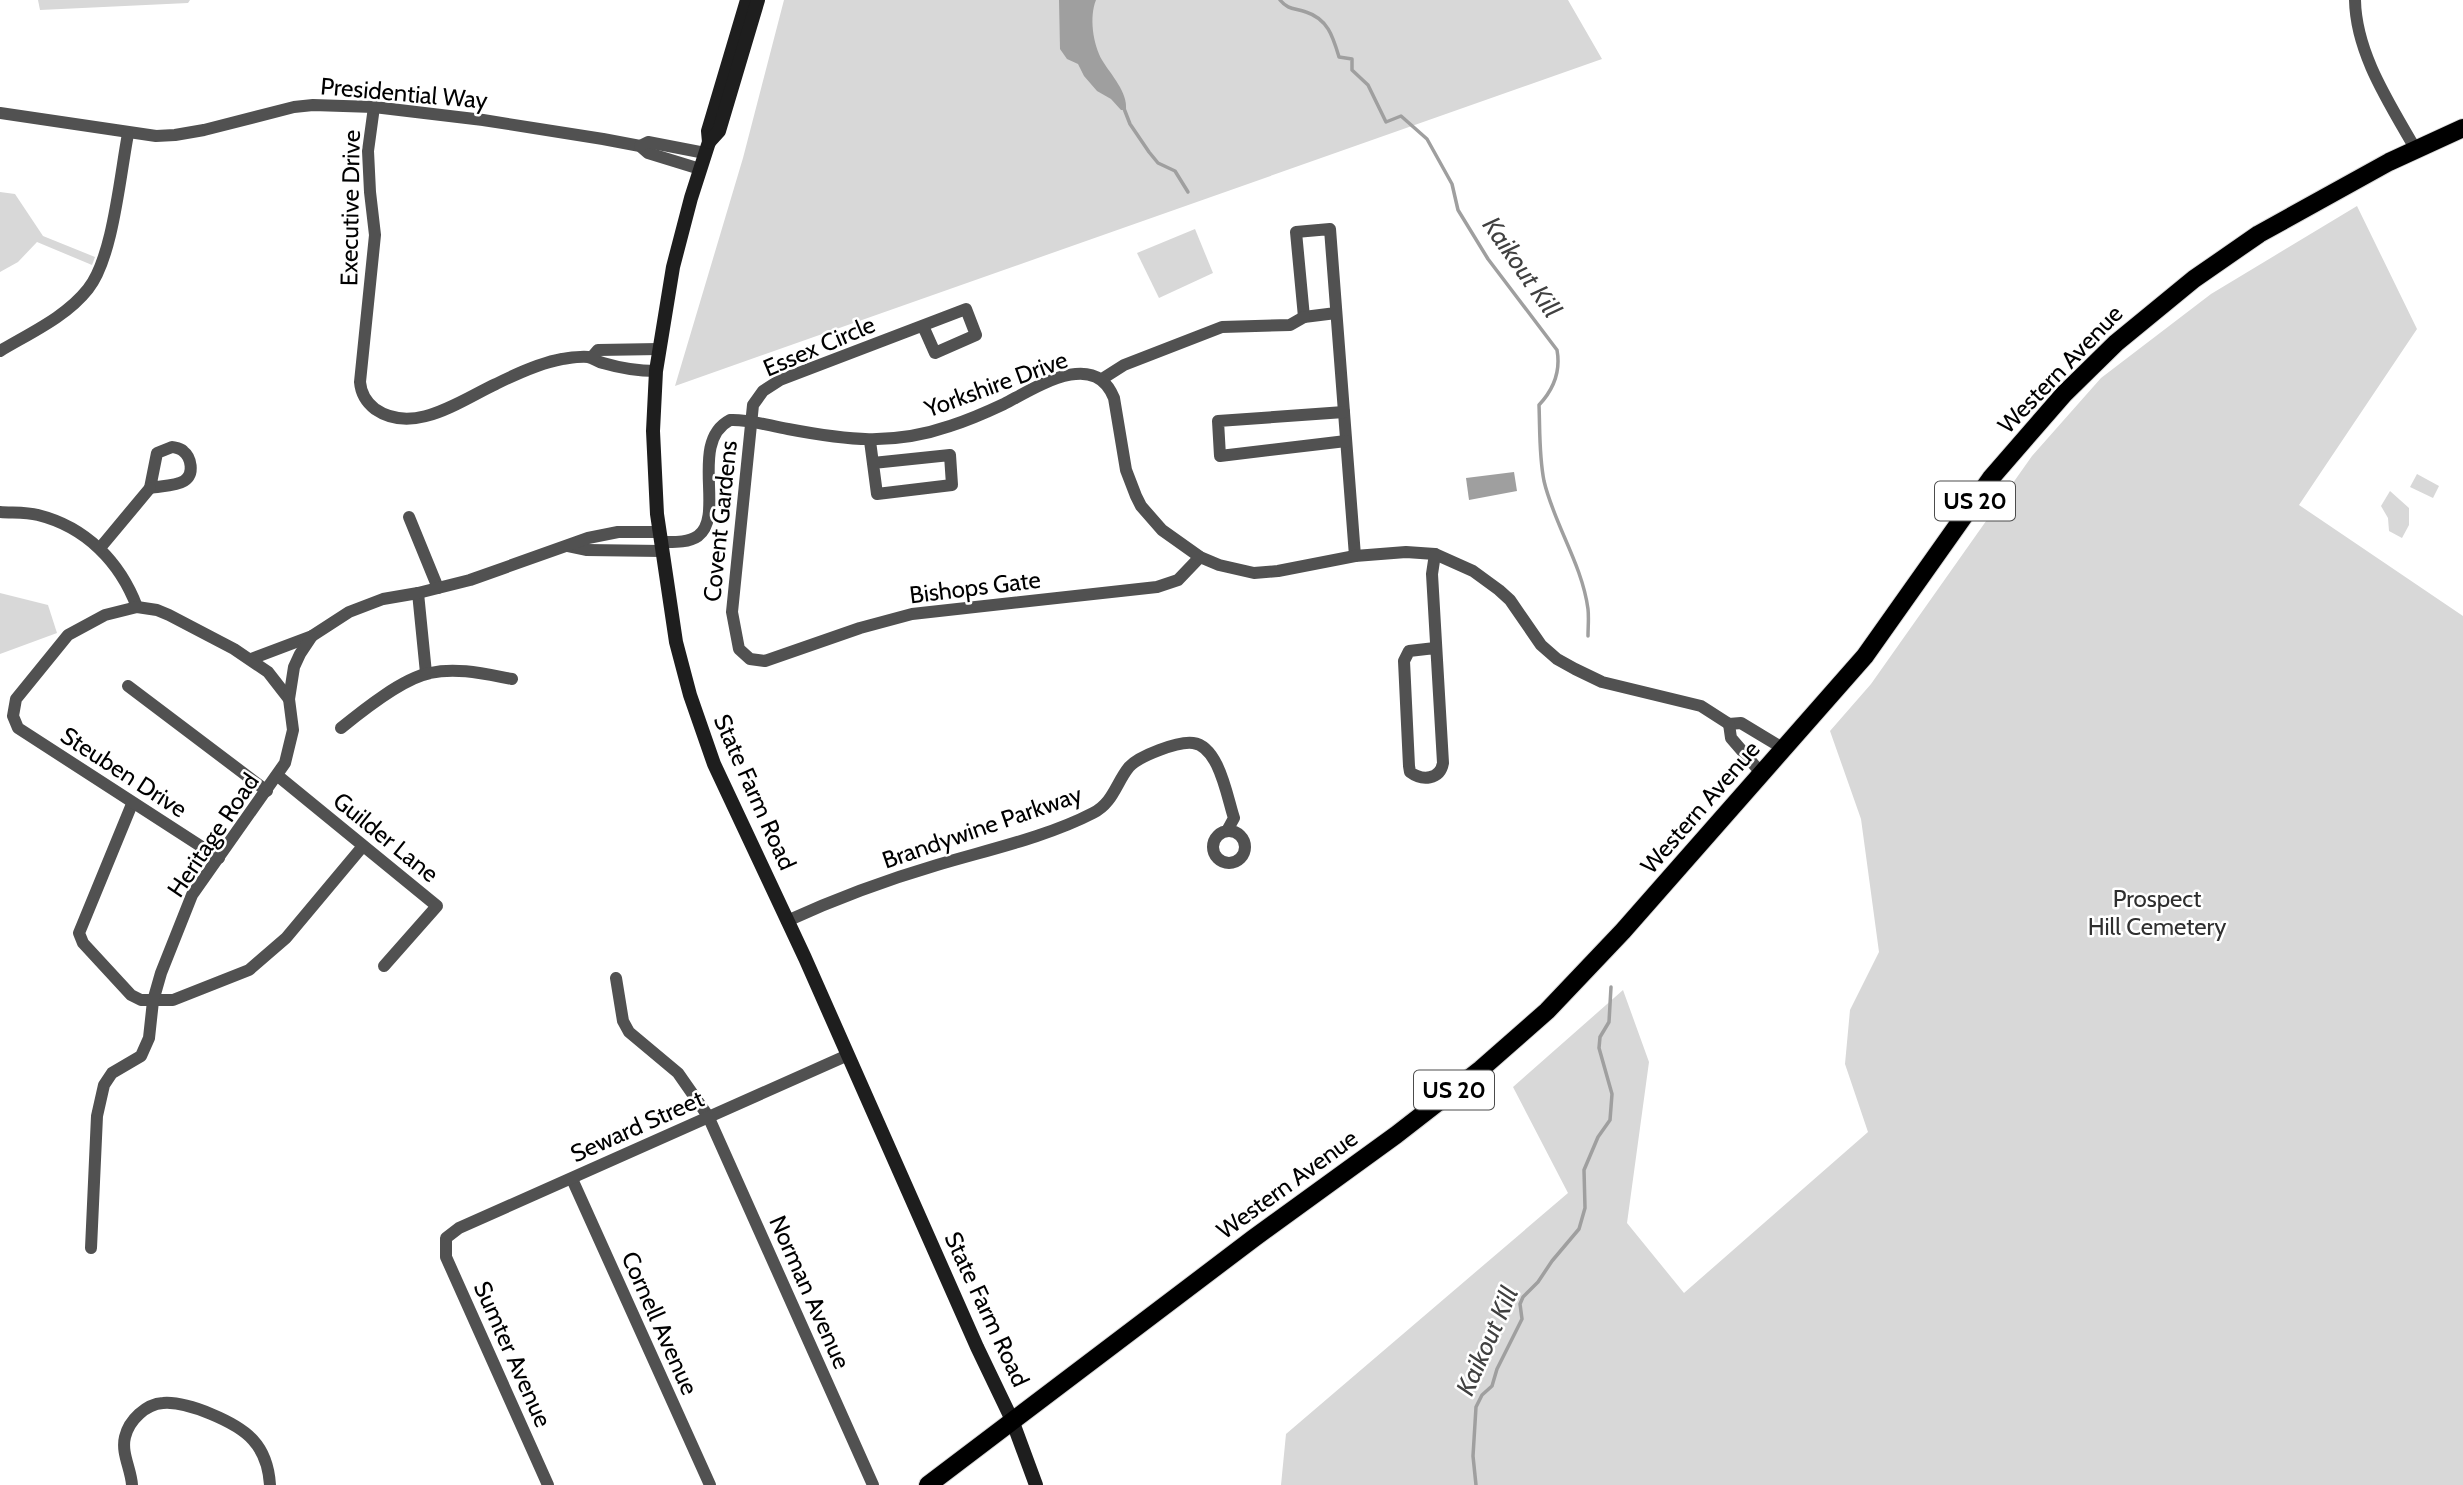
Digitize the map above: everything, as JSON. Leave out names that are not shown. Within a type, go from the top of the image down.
[{"type":"main road","name":"State Farm Road","points":[[747,0],[708,131],[707,148],[673,267],[656,371],[653,431],[661,541],[676,642],[707,746],[1012,1420],[1036,1485]]},
{"type":"main road","name":"State Farm Road","points":[[707,148],[719,131],[758,0]]},
{"type":"main road","name":"Western Avenue","points":[[928,1485],[1254,1238],[1396,1135],[1547,1011],[1595,962],[1865,656],[1991,478],[2064,394],[2116,342],[2193,279],[2259,234],[2416,150],[2463,128]]},
{"type":"street","points":[[2355,0],[2356,24],[2378,82],[2416,150]]},
{"type":"street","name":"Presidential Way","points":[[0,113],[128,134],[175,135],[294,107],[374,107],[483,120],[640,146],[648,153],[700,169]]},
{"type":"street","name":"Executive Drive","points":[[374,107],[368,151],[375,234],[360,383],[366,401],[383,414],[403,419],[415,418],[453,406],[498,383],[557,360],[592,357],[599,362],[637,371],[656,371]]},
{"type":"street","points":[[0,351],[66,311],[95,279],[106,252],[128,134]]},
{"type":"street","name":"Presidential Way","points":[[640,146],[648,142],[707,148]]},
{"type":"street","points":[[1304,317],[1296,232],[1330,229],[1355,556]]},
{"type":"street","name":"Yorkshire Drive","points":[[661,541],[688,540],[702,532],[708,518],[708,470],[714,437],[718,429],[730,420],[835,438],[870,441],[918,435],[949,427],[989,411],[1067,375],[1082,373],[1102,379],[1124,365],[1222,327],[1290,325],[1304,317],[1336,313]]},
{"type":"street","name":"Essex Circle","points":[[751,423],[756,398],[770,385],[923,326]]},
{"type":"street","name":"Executive Drive","points":[[592,357],[598,350],[614,348],[659,349]]},
{"type":"street","points":[[1102,379],[1114,398],[1126,470],[1136,496],[1162,530],[1200,557],[1219,565],[1254,573],[1278,572],[1355,556],[1406,552],[1436,554],[1473,571],[1499,590],[1510,600],[1541,645],[1566,664],[1602,682],[1701,706],[1729,724],[1741,723],[1784,749]]},
{"type":"street","points":[[1344,412],[1218,421],[1220,456],[1346,441]]},
{"type":"street","name":"Covent Gardens","points":[[750,659],[738,649],[732,612],[751,423]]},
{"type":"street","points":[[870,441],[877,494],[952,485],[950,455],[873,463]]},
{"type":"street","points":[[100,548],[150,488]]},
{"type":"street","points":[[0,512],[37,515],[75,528],[100,548],[124,578],[137,607],[169,615],[251,659],[268,672],[289,699]]},
{"type":"street","points":[[409,517],[438,587]]},
{"type":"street","name":"Heritage Road","points":[[251,659],[312,636],[349,612],[383,599],[470,580],[588,538],[618,533],[661,541]]},
{"type":"street","name":"Heritage Road","points":[[567,546],[586,550],[661,541]]},
{"type":"street","points":[[1435,648],[1409,651],[1404,661],[1409,766],[1410,772],[1422,777],[1439,774],[1443,763],[1432,574],[1436,554]]},
{"type":"street","name":"Bishops Gate","points":[[750,659],[765,661],[860,628],[912,614],[1157,587],[1178,580],[1200,557]]},
{"type":"street","points":[[418,593],[426,673]]},
{"type":"street","name":"Steuben Drive","points":[[137,607],[105,615],[68,635],[16,699],[12,716],[18,728],[219,858]]},
{"type":"street","name":"Heritage Road","points":[[91,1248],[100,1100],[107,1077],[134,1062],[146,1048],[153,1001],[161,973],[192,895],[278,776],[289,752],[293,730],[289,699],[294,667],[312,636]]},
{"type":"street","points":[[341,728],[367,706],[426,673],[457,670],[512,678]]},
{"type":"street","points":[[128,686],[267,791]]},
{"type":"street","points":[[1729,724],[1731,738],[1762,774]]},
{"type":"street","name":"Brandywine Parkway","points":[[787,921],[844,897],[1018,841],[1088,815],[1109,800],[1133,764],[1184,743],[1200,745],[1213,757],[1234,818],[1228,830]]},
{"type":"street","name":"Guilder Lane","points":[[278,776],[437,906],[384,966]]},
{"type":"street","points":[[132,804],[79,933],[83,943],[131,995],[141,1000],[173,1000],[249,970],[263,961],[286,938],[363,846]]},
{"type":"street","name":"Norman Avenue","points":[[616,978],[623,1021],[629,1032],[678,1073],[708,1116],[873,1485]]},
{"type":"street","name":"Seward Street","points":[[446,1238],[459,1228],[848,1055]]},
{"type":"street","name":"Cornell Avenue","points":[[572,1179],[710,1485]]},
{"type":"street","name":"Sumter Avenue","points":[[446,1238],[446,1258],[548,1485]]},
{"type":"street","points":[[132,1485],[131,1471],[125,1456],[125,1436],[131,1423],[141,1412],[153,1405],[164,1403],[192,1408],[244,1432],[262,1454],[268,1467],[270,1485]]},
{"type":"green space","points":[[38,0],[190,0],[188,3],[40,10]]},
{"type":"green space","points":[[784,0],[1568,0],[1602,59],[675,386],[743,158]]},
{"type":"green space","points":[[0,192],[15,194],[43,236],[95,257],[92,265],[37,242],[18,262],[0,272]]},
{"type":"green space","name":"Prospect Hill Cemetery","points":[[2357,206],[2417,329],[2299,505],[2463,616],[2463,1485],[1281,1485],[1286,1434],[1568,1193],[1513,1087],[1623,990],[1649,1062],[1627,1223],[1684,1293],[1868,1132],[1845,1064],[1850,1010],[1879,952],[1861,819],[1830,731],[1871,684],[2032,456],[2101,378],[2211,294]]},
{"type":"green space","points":[[1195,229],[1213,273],[1159,298],[1137,253]]},
{"type":"green space","points":[[2417,474],[2439,486],[2433,498],[2410,487]]},
{"type":"green space","points":[[2390,491],[2409,508],[2409,525],[2402,538],[2389,531],[2388,518],[2381,506]]},
{"type":"green space","points":[[0,593],[48,605],[57,633],[0,654]]},
{"type":"shaded area","points":[[1059,0],[1096,0],[1092,22],[1096,46],[1122,90],[1126,110],[1121,110],[1111,99],[1097,91],[1078,64],[1067,59],[1060,49]]},
{"type":"shaded area","points":[[1514,472],[1517,491],[1469,500],[1466,478]]},
{"type":"waterway","name":"Kaikout Kill","points":[[1280,0],[1289,7],[1313,15],[1325,24],[1339,57],[1352,59],[1352,70],[1368,85],[1386,122],[1401,116],[1427,139],[1452,184],[1458,210],[1488,259],[1557,350],[1555,380],[1539,405],[1541,462],[1554,513],[1585,592],[1588,636]]},
{"type":"waterway","points":[[1123,106],[1130,124],[1149,152],[1158,163],[1175,171],[1188,192]]},
{"type":"waterway","name":"Kaikout Kill","points":[[1476,1485],[1473,1456],[1476,1407],[1482,1395],[1492,1386],[1497,1369],[1522,1319],[1520,1304],[1523,1297],[1579,1229],[1585,1208],[1584,1170],[1598,1137],[1610,1120],[1612,1094],[1599,1048],[1600,1037],[1609,1022],[1611,987]]}]
